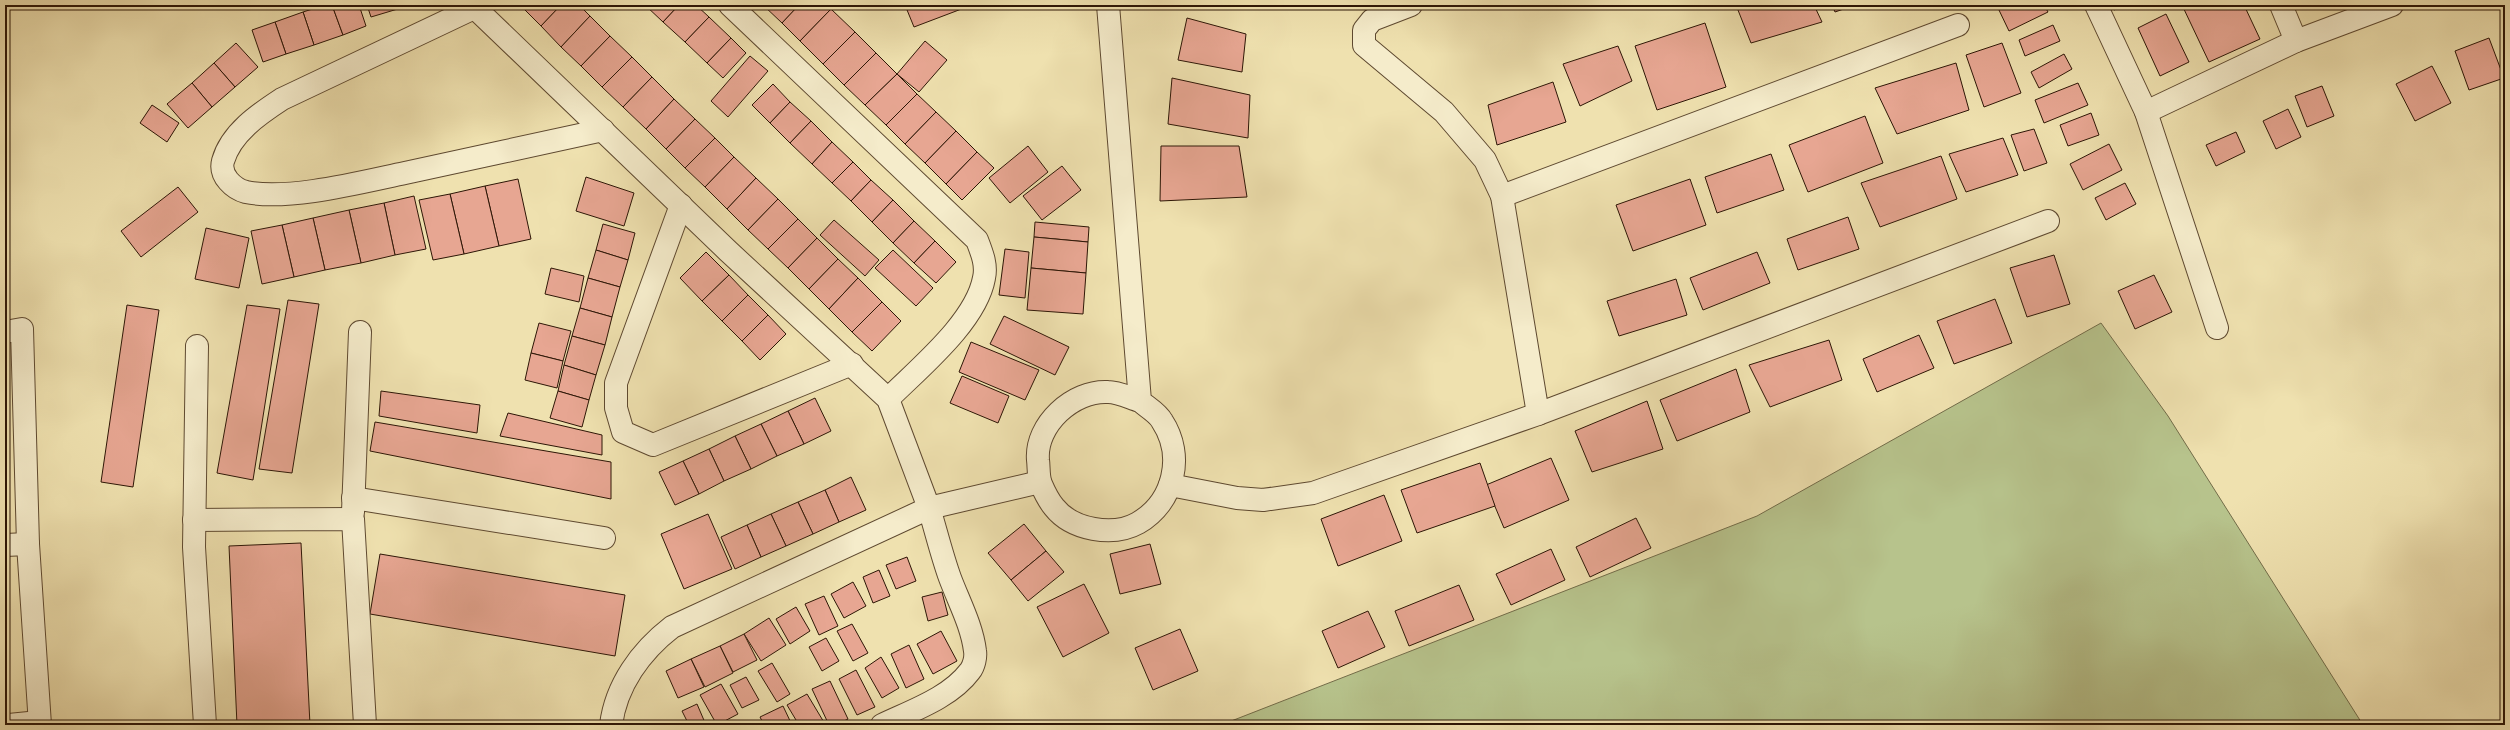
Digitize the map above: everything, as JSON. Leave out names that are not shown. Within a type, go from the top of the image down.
[{"type":"street","points":[[730,5],[977,240],[984,257],[984,278],[977,301],[954,332],[888,399]]},
{"type":"street","points":[[1108,5],[1140,401]]},
{"type":"street","points":[[1411,5],[1372,20],[1364,30],[1364,45],[1444,112],[1486,160],[1502,196],[1538,414]]},
{"type":"street","points":[[2096,5],[2146,112],[2217,328]]},
{"type":"street","points":[[2281,5],[2296,41]]},
{"type":"street","points":[[2146,112],[2296,41],[2392,5]]},
{"type":"street","points":[[603,130],[337,187],[268,194],[235,189],[226,177],[223,163],[228,150],[238,135],[258,114],[282,99],[473,6],[603,130],[728,251],[852,364],[888,399],[930,508],[949,576],[971,634],[976,652],[970,671],[956,684],[937,698],[882,725]]},
{"type":"street","points":[[1502,196],[1958,25]]},
{"type":"street","points":[[681,205],[616,383],[616,408],[623,432],[653,445],[852,364]]},
{"type":"street","points":[[1170,485],[1237,498],[1284,498],[1313,492],[1538,414],[2048,221]]},
{"type":"street","points":[[5,332],[22,329],[28,544],[40,724],[9,725]]},
{"type":"street","points":[[360,332],[353,508],[366,725]]},
{"type":"street","points":[[197,346],[194,520],[205,725]]},
{"type":"street","points":[[1108,392],[1140,401],[1162,420],[1174,448],[1174,478],[1161,504],[1137,524],[1109,531],[1079,526],[1055,508],[1040,482],[1037,449],[1051,419],[1076,398],[1108,392]]},
{"type":"street","points":[[611,725],[616,701],[623,684],[643,653],[672,627],[930,508],[1040,482]]},
{"type":"street","points":[[194,520],[353,508],[604,538]]},
{"type":"street","points":[[5,545],[28,544]]},
{"type":"green space","points":[[2101,323],[2168,416],[2363,725],[1221,725],[1757,516]]},
{"type":"building","points":[[325,5],[332,5],[343,35],[314,45],[303,12]]},
{"type":"building","points":[[332,5],[359,5],[366,26],[343,35]]},
{"type":"building","points":[[367,5],[400,5],[401,8],[371,17]]},
{"type":"building","points":[[520,5],[561,5],[541,26]]},
{"type":"building","points":[[561,5],[579,5],[590,16],[561,47],[541,26]]},
{"type":"building","points":[[645,5],[679,5],[663,22]]},
{"type":"building","points":[[679,5],[696,5],[709,17],[685,42],[663,22]]},
{"type":"building","points":[[763,5],[799,5],[782,23]]},
{"type":"building","points":[[799,5],[827,5],[831,9],[800,41],[782,23]]},
{"type":"building","points":[[905,5],[972,5],[914,27]]},
{"type":"building","points":[[1736,5],[1814,5],[1822,22],[1751,43]]},
{"type":"building","points":[[1832,5],[1855,5],[1835,12]]},
{"type":"building","points":[[2005,5],[2044,5],[2048,12],[2009,31],[1998,8]]},
{"type":"building","points":[[2112,5],[2127,5],[2114,10]]},
{"type":"building","points":[[2182,5],[2244,5],[2260,39],[2209,62]]},
{"type":"building","points":[[831,9],[855,32],[823,64],[800,41]]},
{"type":"building","points":[[303,12],[314,45],[286,54],[275,22]]},
{"type":"building","points":[[2166,14],[2189,62],[2160,76],[2138,28]]},
{"type":"building","points":[[590,16],[610,36],[581,66],[561,47]]},
{"type":"building","points":[[709,17],[731,38],[707,63],[685,42]]},
{"type":"building","points":[[1187,18],[1246,34],[1242,72],[1178,60]]},
{"type":"building","points":[[275,22],[286,54],[263,62],[252,30]]},
{"type":"building","points":[[1705,23],[1726,87],[1657,110],[1635,46]]},
{"type":"building","points":[[2053,25],[2060,41],[2025,56],[2019,40]]},
{"type":"building","points":[[855,32],[876,53],[844,85],[823,64]]},
{"type":"building","points":[[610,36],[632,57],[602,87],[581,66]]},
{"type":"building","points":[[731,38],[746,53],[723,78],[707,63]]},
{"type":"building","points":[[2489,38],[2504,78],[2469,90],[2455,51]]},
{"type":"building","points":[[925,41],[947,60],[919,92],[897,74]]},
{"type":"building","points":[[236,43],[258,67],[235,87],[214,63]]},
{"type":"building","points":[[2002,43],[2021,93],[1984,107],[1966,55]]},
{"type":"building","points":[[1618,46],[1632,81],[1580,106],[1563,64]]},
{"type":"building","points":[[876,53],[897,74],[865,105],[844,85]]},
{"type":"building","points":[[2064,54],[2072,69],[2039,88],[2031,72]]},
{"type":"building","points":[[750,56],[768,71],[728,117],[711,101]]},
{"type":"building","points":[[632,57],[652,77],[623,107],[602,87]]},
{"type":"building","points":[[214,63],[235,87],[212,107],[192,83]]},
{"type":"building","points":[[1956,63],[1969,110],[1897,134],[1875,88]]},
{"type":"building","points":[[2432,66],[2451,103],[2415,121],[2396,84]]},
{"type":"building","points":[[897,74],[917,94],[886,125],[865,105]]},
{"type":"building","points":[[652,77],[674,99],[646,129],[623,107]]},
{"type":"building","points":[[1172,78],[1250,95],[1248,138],[1168,124]]},
{"type":"building","points":[[1553,82],[1566,122],[1497,145],[1488,105]]},
{"type":"building","points":[[192,83],[212,107],[188,128],[167,104]]},
{"type":"building","points":[[2078,83],[2088,105],[2044,123],[2035,100]]},
{"type":"building","points":[[773,84],[790,102],[770,123],[752,105]]},
{"type":"building","points":[[2322,86],[2334,116],[2307,127],[2295,96]]},
{"type":"building","points":[[917,94],[936,112],[905,144],[886,125]]},
{"type":"building","points":[[674,99],[695,119],[666,149],[646,129]]},
{"type":"building","points":[[790,102],[811,121],[790,143],[770,123]]},
{"type":"building","points":[[152,105],[179,123],[167,142],[140,123]]},
{"type":"building","points":[[2288,109],[2301,137],[2276,149],[2263,121]]},
{"type":"building","points":[[936,112],[956,131],[925,163],[905,144]]},
{"type":"building","points":[[2091,113],[2099,135],[2068,146],[2060,125]]},
{"type":"building","points":[[1865,116],[1883,163],[1808,192],[1789,145]]},
{"type":"building","points":[[695,119],[715,138],[685,168],[666,149]]},
{"type":"building","points":[[811,121],[832,142],[812,164],[790,143]]},
{"type":"building","points":[[2034,129],[2047,163],[2024,171],[2011,135]]},
{"type":"building","points":[[956,131],[977,152],[946,184],[925,163]]},
{"type":"building","points":[[2236,132],[2245,152],[2216,166],[2206,145]]},
{"type":"building","points":[[715,138],[734,157],[705,187],[685,168]]},
{"type":"building","points":[[2003,138],[2018,175],[1966,192],[1949,154]]},
{"type":"building","points":[[832,142],[853,162],[832,183],[812,164]]},
{"type":"building","points":[[2109,144],[2122,170],[2083,190],[2070,164]]},
{"type":"building","points":[[1028,146],[1048,172],[1010,203],[989,178]]},
{"type":"building","points":[[1161,146],[1239,146],[1247,197],[1160,201]]},
{"type":"building","points":[[977,152],[994,168],[962,200],[946,184]]},
{"type":"building","points":[[1771,154],[1784,190],[1717,213],[1705,177]]},
{"type":"building","points":[[1941,156],[1957,199],[1880,227],[1861,183]]},
{"type":"building","points":[[734,157],[756,178],[727,209],[705,187]]},
{"type":"building","points":[[853,162],[871,180],[851,201],[832,183]]},
{"type":"building","points":[[1062,166],[1081,190],[1042,220],[1023,196]]},
{"type":"building","points":[[586,177],[634,193],[624,226],[576,211]]},
{"type":"building","points":[[756,178],[778,199],[748,230],[727,209]]},
{"type":"building","points":[[518,179],[531,239],[499,246],[485,186]]},
{"type":"building","points":[[1690,179],[1706,225],[1633,251],[1616,205]]},
{"type":"building","points":[[871,180],[893,200],[872,222],[851,201]]},
{"type":"building","points":[[2125,183],[2136,204],[2106,220],[2095,198]]},
{"type":"building","points":[[485,186],[499,246],[464,254],[450,194]]},
{"type":"building","points":[[178,187],[198,212],[141,257],[121,231]]},
{"type":"building","points":[[450,194],[464,254],[433,260],[419,200]]},
{"type":"building","points":[[414,196],[426,249],[395,255],[384,203]]},
{"type":"building","points":[[778,199],[798,219],[768,249],[748,230]]},
{"type":"building","points":[[893,200],[914,221],[893,243],[872,222]]},
{"type":"building","points":[[384,203],[395,255],[361,263],[349,210]]},
{"type":"building","points":[[349,210],[361,263],[325,270],[313,218]]},
{"type":"building","points":[[1848,217],[1859,249],[1798,270],[1787,239]]},
{"type":"building","points":[[313,218],[325,270],[294,277],[282,225]]},
{"type":"building","points":[[798,219],[817,238],[788,268],[768,249]]},
{"type":"building","points":[[834,220],[879,260],[865,276],[820,235]]},
{"type":"building","points":[[914,221],[935,241],[914,263],[893,243]]},
{"type":"building","points":[[1035,222],[1089,227],[1088,242],[1034,237]]},
{"type":"building","points":[[603,224],[635,233],[628,260],[596,250]]},
{"type":"building","points":[[282,225],[294,277],[262,284],[251,231]]},
{"type":"building","points":[[206,228],[249,238],[239,288],[195,279]]},
{"type":"building","points":[[1034,237],[1088,242],[1086,273],[1031,268]]},
{"type":"building","points":[[817,238],[838,259],[809,289],[788,268]]},
{"type":"building","points":[[935,241],[956,262],[936,283],[914,263]]},
{"type":"building","points":[[1005,249],[1029,252],[1025,298],[999,295]]},
{"type":"building","points":[[596,250],[628,260],[620,287],[588,278]]},
{"type":"building","points":[[893,250],[933,288],[916,306],[875,268]]},
{"type":"building","points":[[706,252],[729,275],[702,301],[680,278]]},
{"type":"building","points":[[1757,252],[1770,283],[1703,310],[1690,278]]},
{"type":"building","points":[[2054,255],[2070,304],[2027,317],[2010,268]]},
{"type":"building","points":[[838,259],[858,278],[829,309],[809,289]]},
{"type":"building","points":[[551,268],[584,276],[579,302],[545,294]]},
{"type":"building","points":[[1031,268],[1086,273],[1083,314],[1027,310]]},
{"type":"building","points":[[729,275],[748,295],[722,321],[702,301]]},
{"type":"building","points":[[2154,275],[2172,312],[2135,329],[2118,291]]},
{"type":"building","points":[[588,278],[620,287],[612,317],[580,308]]},
{"type":"building","points":[[858,278],[882,302],[852,332],[829,309]]},
{"type":"building","points":[[1676,279],[1687,315],[1619,336],[1607,301]]},
{"type":"building","points":[[748,295],[768,315],[742,341],[722,321]]},
{"type":"building","points":[[1995,299],[2012,343],[1954,364],[1937,321]]},
{"type":"building","points":[[288,300],[319,304],[292,473],[259,469]]},
{"type":"building","points":[[882,302],[901,321],[872,351],[852,332]]},
{"type":"building","points":[[127,305],[159,310],[133,487],[101,482]]},
{"type":"building","points":[[247,305],[280,309],[253,480],[217,473]]},
{"type":"building","points":[[580,308],[612,317],[605,345],[572,336]]},
{"type":"building","points":[[768,315],[786,334],[760,360],[742,341]]},
{"type":"building","points":[[1004,316],[1069,347],[1055,375],[990,344]]},
{"type":"building","points":[[539,323],[571,331],[563,361],[531,353]]},
{"type":"building","points":[[1919,335],[1934,368],[1877,392],[1863,359]]},
{"type":"building","points":[[572,336],[605,345],[596,375],[564,365]]},
{"type":"building","points":[[1829,340],[1842,380],[1770,407],[1749,365]]},
{"type":"building","points":[[971,342],[1039,370],[1025,400],[959,372]]},
{"type":"building","points":[[531,353],[563,361],[557,388],[525,380]]},
{"type":"building","points":[[564,365],[596,375],[589,400],[558,391]]},
{"type":"building","points":[[1736,369],[1750,412],[1677,441],[1660,400]]},
{"type":"building","points":[[962,376],[1009,396],[998,423],[950,403]]},
{"type":"building","points":[[381,391],[480,405],[477,433],[379,416]]},
{"type":"building","points":[[558,391],[589,400],[582,427],[550,418]]},
{"type":"building","points":[[815,398],[831,431],[804,444],[788,411]]},
{"type":"building","points":[[1647,401],[1663,449],[1592,472],[1575,431]]},
{"type":"building","points":[[788,411],[804,444],[777,456],[761,424]]},
{"type":"building","points":[[508,413],[602,435],[602,455],[500,436]]},
{"type":"building","points":[[375,422],[611,462],[611,499],[370,451]]},
{"type":"building","points":[[761,424],[777,456],[751,469],[735,436]]},
{"type":"building","points":[[735,436],[751,469],[724,481],[709,449]]},
{"type":"building","points":[[709,449],[724,481],[699,494],[683,461]]},
{"type":"building","points":[[1551,458],[1569,500],[1504,528],[1486,485]]},
{"type":"building","points":[[683,461],[699,494],[675,505],[659,472]]},
{"type":"building","points":[[1480,463],[1495,506],[1417,533],[1401,490]]},
{"type":"building","points":[[851,477],[866,510],[839,522],[825,490]]},
{"type":"building","points":[[825,490],[839,522],[813,534],[798,502]]},
{"type":"building","points":[[1384,495],[1402,541],[1338,566],[1321,519]]},
{"type":"building","points":[[798,502],[813,534],[786,546],[771,514]]},
{"type":"building","points":[[708,514],[732,569],[684,589],[661,534]]},
{"type":"building","points":[[771,514],[786,546],[761,557],[747,525]]},
{"type":"building","points":[[1636,518],[1651,548],[1590,577],[1576,547]]},
{"type":"building","points":[[1024,524],[1046,551],[1011,580],[988,553]]},
{"type":"building","points":[[747,525],[761,557],[735,569],[721,537]]},
{"type":"building","points":[[301,543],[310,725],[237,725],[229,546]]},
{"type":"building","points":[[1150,544],[1161,584],[1120,594],[1110,554]]},
{"type":"building","points":[[1551,549],[1565,580],[1511,605],[1496,574]]},
{"type":"building","points":[[1046,551],[1064,572],[1028,601],[1011,580]]},
{"type":"building","points":[[380,554],[625,595],[615,656],[370,614]]},
{"type":"building","points":[[907,557],[916,581],[896,589],[886,565]]},
{"type":"building","points":[[879,570],[890,596],[873,603],[863,577]]},
{"type":"building","points":[[853,582],[866,606],[844,618],[831,594]]},
{"type":"building","points":[[1084,584],[1109,633],[1063,657],[1037,607]]},
{"type":"building","points":[[1459,585],[1474,620],[1409,646],[1395,611]]},
{"type":"building","points":[[942,592],[948,615],[928,621],[922,597]]},
{"type":"building","points":[[824,596],[838,626],[819,635],[805,604]]},
{"type":"building","points":[[796,607],[810,631],[790,644],[776,619]]},
{"type":"building","points":[[1368,611],[1385,647],[1338,668],[1322,631]]},
{"type":"building","points":[[769,618],[786,645],[761,661],[744,634]]},
{"type":"building","points":[[852,624],[868,653],[853,661],[837,631]]},
{"type":"building","points":[[1180,629],[1198,671],[1153,690],[1135,648]]},
{"type":"building","points":[[941,631],[957,661],[933,674],[917,644]]},
{"type":"building","points":[[744,634],[757,660],[733,672],[720,646]]},
{"type":"building","points":[[826,638],[839,661],[822,671],[809,647]]},
{"type":"building","points":[[909,645],[924,679],[906,688],[891,654]]},
{"type":"building","points":[[720,646],[733,673],[705,687],[691,659]]},
{"type":"building","points":[[881,657],[899,688],[882,698],[865,668]]},
{"type":"building","points":[[691,659],[704,687],[678,698],[666,671]]},
{"type":"building","points":[[772,663],[790,694],[777,702],[758,671]]},
{"type":"building","points":[[856,670],[875,707],[857,715],[839,679]]},
{"type":"building","points":[[746,677],[759,700],[742,708],[730,685]]},
{"type":"building","points":[[830,681],[848,719],[836,725],[829,725],[812,689]]},
{"type":"building","points":[[721,684],[738,714],[717,725],[700,695]]},
{"type":"building","points":[[807,694],[825,724],[799,725],[787,705]]},
{"type":"building","points":[[697,704],[706,725],[689,725],[682,711]]},
{"type":"building","points":[[783,706],[792,725],[764,725],[760,717]]}]
